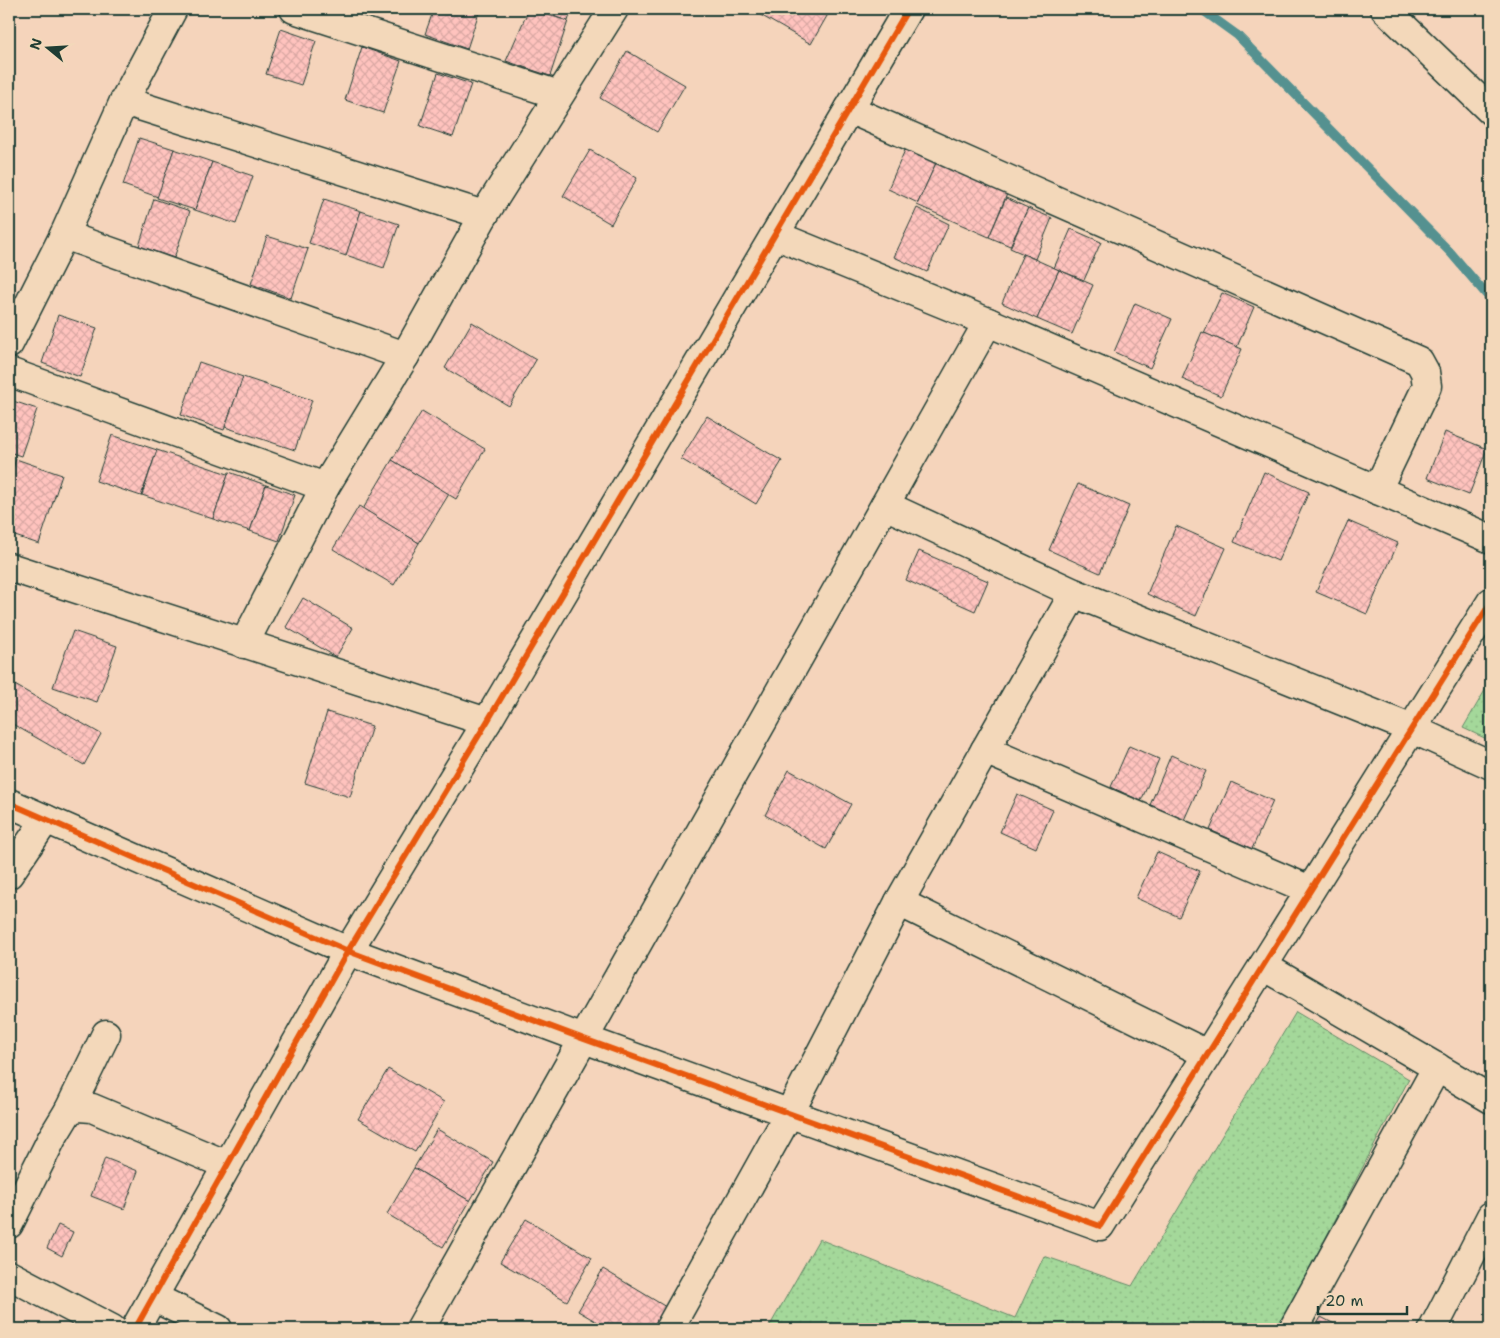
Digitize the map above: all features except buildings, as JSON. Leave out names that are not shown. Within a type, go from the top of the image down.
[{"type":"street","points":[[9,344],[64,235],[124,101],[173,9]]},
{"type":"street","points":[[294,9],[559,95]]},
{"type":"street","points":[[244,644],[325,488],[405,356],[484,216],[614,9]]},
{"type":"street","points":[[135,1329],[348,951],[486,722],[908,9]]},
{"type":"street","points":[[1386,9],[1491,111]]},
{"type":"street","points":[[124,101],[484,216]]},
{"type":"street","points":[[849,109],[1418,361],[1425,372],[1427,386],[1377,490]]},
{"type":"street","points":[[775,234],[988,322],[1491,539]]},
{"type":"street","points":[[64,235],[405,356]]},
{"type":"street","points":[[420,1329],[988,322]]},
{"type":"street","points":[[9,372],[325,488]]},
{"type":"street","points":[[885,505],[1074,593],[1412,729],[1491,766]]},
{"type":"street","points":[[9,567],[486,722]]},
{"type":"street","points":[[668,1329],[789,1114],[899,902],[1074,593]]},
{"type":"street","points":[[9,803],[348,951],[789,1114],[1100,1226],[1491,602]]},
{"type":"street","points":[[985,750],[1310,890]]},
{"type":"street","points":[[9,874],[46,820]]},
{"type":"street","points":[[899,902],[1207,1054]]},
{"type":"street","points":[[1263,966],[1491,1099]]},
{"type":"street","points":[[9,1224],[52,1138],[69,1110],[106,1034]]},
{"type":"street","points":[[1294,1329],[1436,1067]]},
{"type":"street","points":[[69,1110],[79,1107],[92,1108],[227,1164]]},
{"type":"street","points":[[1433,1329],[1491,1216]]},
{"type":"street","points":[[9,1275],[112,1329]]},
{"type":"street","points":[[152,1296],[218,1329]]},
{"type":"green space","points":[[1491,680],[1491,741],[1463,728]]},
{"type":"green space","points":[[1296,1012],[1409,1079],[1278,1329],[768,1329],[819,1239],[1015,1318],[1044,1256],[1132,1286]]},
{"type":"waterway","points":[[1201,9],[1237,35],[1451,253],[1491,300]]},
{"type":"cycle path","points":[[9,803],[348,951],[487,722],[908,9]]},
{"type":"cycle path","points":[[135,1329],[348,951],[584,1039],[1100,1226],[1491,602]]}]
